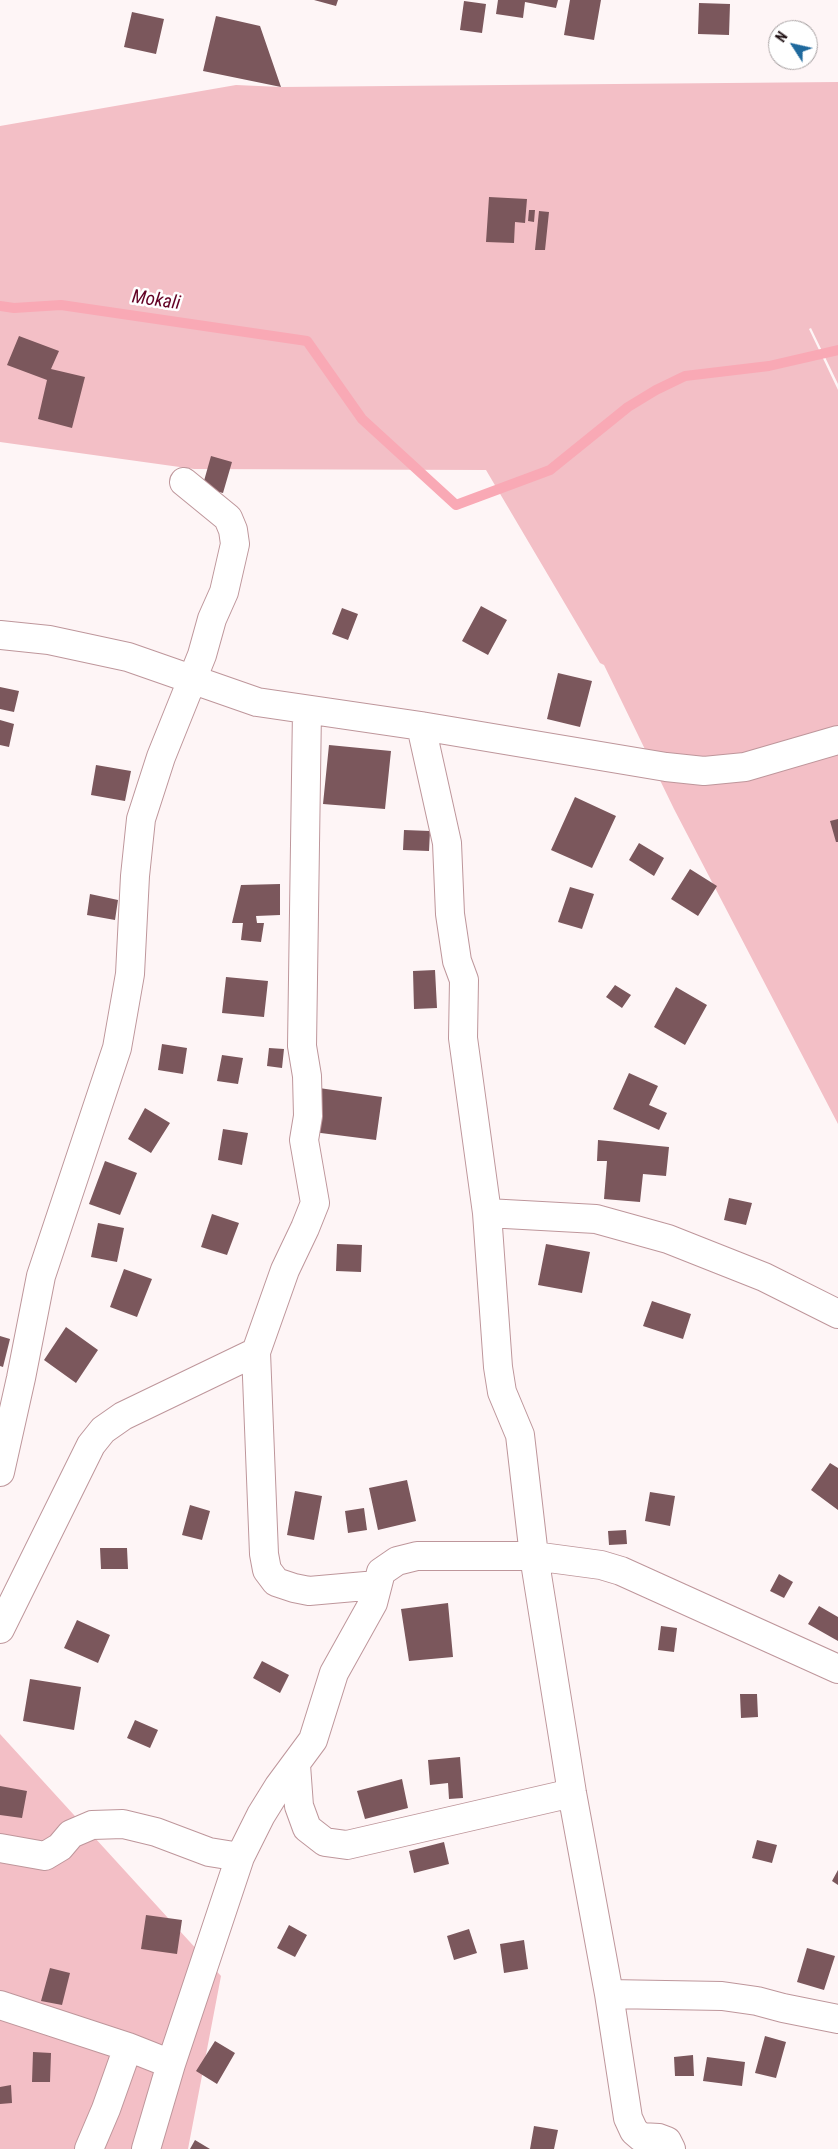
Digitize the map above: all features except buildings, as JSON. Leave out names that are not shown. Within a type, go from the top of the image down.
[{"type":"street","points":[[0,1472],[21,1378],[40,1276],[117,1048],[130,974],[135,876],[141,819],[161,757],[202,655],[212,619],[224,592],[235,544],[233,530],[228,518],[184,482]]},
{"type":"street","points":[[0,635],[49,640],[128,657],[258,702],[420,726],[666,767],[704,771],[745,767],[838,740]]},
{"type":"street","points":[[307,710],[302,1046],[308,1092],[308,1116],[304,1140],[315,1203],[306,1228],[285,1270],[256,1352],[264,1554],[267,1570],[276,1582],[309,1591],[377,1585]]},
{"type":"street","points":[[420,726],[447,843],[450,914],[457,961],[464,980],[463,1038],[487,1213],[498,1367],[502,1392],[520,1435],[534,1556],[572,1793],[628,2118],[634,2131],[641,2137],[659,2138],[668,2141],[671,2149]]},
{"type":"street","points":[[487,1213],[596,1219],[668,1239],[764,1277],[838,1314]]},
{"type":"street","points":[[0,1629],[91,1444],[103,1430],[123,1416],[256,1352]]},
{"type":"street","points":[[146,2149],[171,2064],[240,1857],[261,1815],[279,1786],[313,1740],[334,1673],[372,1603],[381,1572],[397,1562],[417,1556],[534,1556],[601,1565],[621,1571],[838,1669]]},
{"type":"street","points":[[296,1765],[299,1806],[307,1828],[325,1842],[347,1846],[572,1793]]},
{"type":"street","points":[[0,1848],[45,1856],[60,1848],[71,1834],[92,1825],[123,1824],[156,1832],[209,1852],[240,1857]]},
{"type":"street","points":[[608,1994],[722,1996],[757,2001],[838,2019]]},
{"type":"street","points":[[0,2005],[128,2047],[171,2064]]},
{"type":"street","points":[[89,2149],[106,2109],[128,2047]]},
{"type":"shaded area","points":[[838,82],[838,384],[811,328],[809,329],[838,390],[838,1124],[674,809],[604,665],[600,663],[486,470],[194,469],[0,442],[0,126],[236,85],[281,87]]},
{"type":"shaded area","points":[[0,1734],[221,1976],[188,2149],[0,2149]]},
{"type":"waterway","name":"Mokali","points":[[0,306],[14,308],[61,305],[307,341],[362,419],[456,505],[550,470],[628,407],[656,390],[685,376],[769,366],[838,350]]}]
